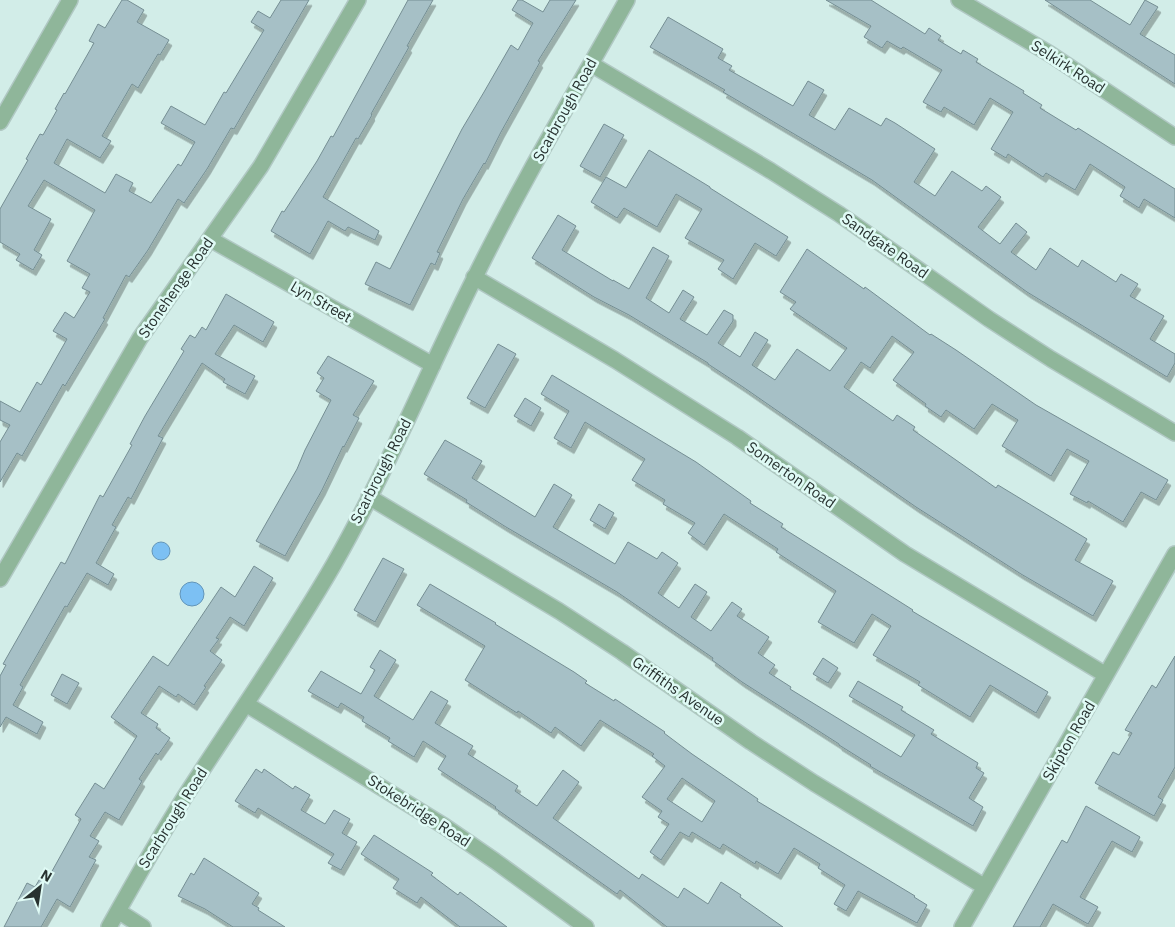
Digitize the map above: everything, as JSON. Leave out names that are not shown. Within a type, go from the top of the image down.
[{"type":"street","points":[[0,122],[70,0]]},
{"type":"street","name":"Stonehenge Road","points":[[0,579],[140,338],[261,166],[358,0]]},
{"type":"street","name":"Scarbrough Road","points":[[109,927],[174,814],[246,704],[334,563],[370,497],[474,277],[521,187],[627,0]]},
{"type":"street","name":"Selkirk Road","points":[[959,0],[1050,54],[1175,137]]},
{"type":"street","name":"Sandgate Road","points":[[591,64],[824,204],[1020,339],[1175,433]]},
{"type":"street","name":"Lyn Street","points":[[210,239],[433,366]]},
{"type":"street","name":"Somerton Road","points":[[474,277],[615,360],[713,421],[905,554],[1106,676]]},
{"type":"street","name":"Griffiths Avenue","points":[[370,497],[559,611],[798,772],[985,887]]},
{"type":"street","name":"Skipton Road","points":[[962,927],[1175,554]]},
{"type":"street","name":"Stokebridge Road","points":[[246,704],[444,826],[586,927]]},
{"type":"street","points":[[118,912],[143,927]]},
{"type":"water","points":[[161,542],[167,545],[170,551],[167,557],[161,560],[155,557],[152,551],[155,545]]},
{"type":"water","points":[[192,582],[200,586],[204,594],[200,602],[192,606],[184,602],[180,594],[184,586]]},
{"type":"building","points":[[122,0],[127,0],[144,10],[137,22],[169,40],[160,55],[158,54],[138,88],[132,84],[102,136],[111,141],[100,158],[67,139],[54,163],[105,193],[116,174],[133,183],[129,191],[151,203],[178,164],[181,166],[195,142],[161,123],[171,106],[205,125],[264,30],[251,22],[258,11],[270,18],[281,0],[309,0],[234,129],[231,128],[184,203],[178,199],[148,250],[129,277],[126,275],[103,318],[105,319],[65,386],[63,384],[22,456],[17,453],[0,482],[0,442],[10,425],[0,420],[0,401],[20,412],[37,382],[41,385],[67,339],[53,331],[65,312],[74,318],[90,292],[82,288],[90,274],[67,261],[95,210],[44,180],[28,206],[51,219],[34,250],[42,255],[33,270],[16,260],[20,254],[0,242],[0,209],[28,160],[26,159],[40,134],[43,135],[57,110],[55,109],[94,43],[89,41],[98,24],[105,28]]},
{"type":"building","points":[[408,0],[433,0],[372,115],[358,139],[356,138],[323,197],[379,231],[375,240],[348,227],[345,231],[328,221],[310,254],[271,231],[282,211],[284,212],[317,161],[331,136],[333,137]]},
{"type":"building","points":[[518,0],[522,0],[543,12],[550,0],[576,0],[538,61],[540,62],[485,164],[463,199],[437,252],[440,253],[435,265],[431,263],[410,305],[365,284],[376,262],[390,269],[462,129],[511,45],[518,50],[533,23],[512,10]]},
{"type":"building","points":[[826,0],[871,0],[925,34],[929,28],[941,36],[938,40],[961,54],[963,50],[978,59],[976,62],[1024,91],[1023,93],[1042,105],[1040,108],[1076,130],[1078,128],[1175,189],[1175,218],[1144,199],[1139,208],[1120,196],[1125,187],[1090,164],[1075,190],[1046,173],[1043,177],[1008,154],[1006,158],[991,149],[1013,112],[990,98],[974,125],[944,107],[941,112],[923,102],[942,70],[903,47],[901,49],[887,41],[882,48],[864,37],[871,26]]},
{"type":"building","points":[[1045,0],[1090,0],[1130,25],[1145,0],[1158,7],[1140,34],[1175,55],[1175,84]]},
{"type":"building","points":[[668,17],[723,49],[718,58],[732,66],[729,70],[793,106],[808,81],[824,90],[809,115],[835,130],[849,108],[881,126],[886,118],[935,149],[914,182],[935,196],[952,171],[982,191],[986,186],[1001,197],[978,227],[1000,244],[1016,223],[1027,232],[1011,252],[1036,270],[1050,248],[1078,267],[1082,260],[1116,282],[1121,274],[1138,284],[1130,296],[1164,316],[1150,339],[1175,354],[1175,363],[1167,377],[1027,292],[872,180],[723,92],[725,90],[650,47]]},
{"type":"building","points":[[604,124],[624,135],[600,177],[580,166]]},
{"type":"building","points":[[649,150],[788,237],[776,256],[755,243],[733,279],[718,269],[724,260],[685,238],[702,209],[676,194],[657,227],[624,208],[617,218],[591,202],[606,177],[626,188]]},
{"type":"building","points":[[558,215],[576,226],[562,250],[629,289],[653,247],[669,256],[646,298],[669,313],[683,290],[694,297],[680,319],[707,335],[724,310],[733,315],[733,321],[718,343],[740,357],[755,332],[768,340],[752,365],[775,380],[797,349],[830,371],[847,348],[790,309],[796,302],[780,292],[807,249],[864,289],[865,287],[930,335],[956,350],[1036,405],[1168,480],[1156,500],[1141,492],[1123,522],[1088,501],[1087,503],[1070,494],[1089,461],[1067,449],[1051,476],[1002,446],[1018,420],[992,404],[974,429],[946,410],[941,417],[925,406],[926,404],[893,380],[914,352],[892,336],[870,368],[861,362],[844,387],[893,421],[897,415],[915,427],[913,430],[996,488],[998,485],[1087,539],[1075,560],[1113,581],[1093,616],[1021,574],[916,507],[708,363],[629,315],[594,297],[532,258]]},
{"type":"building","points":[[226,294],[274,322],[263,342],[234,325],[215,354],[255,376],[245,394],[223,382],[225,379],[202,363],[158,436],[163,438],[131,499],[128,497],[112,525],[116,527],[96,563],[114,574],[108,585],[87,573],[67,607],[65,606],[20,685],[23,687],[13,705],[43,722],[37,734],[6,717],[0,727],[0,676],[6,665],[3,664],[61,562],[65,564],[100,495],[103,497],[132,445],[130,444],[145,416],[184,351],[181,349],[190,335],[195,338],[202,327],[206,330]]},
{"type":"building","points":[[498,344],[516,354],[485,408],[467,398]]},
{"type":"building","points":[[328,356],[374,381],[353,415],[359,418],[285,556],[256,541],[297,469],[331,400],[316,391],[324,378],[317,373]]},
{"type":"building","points":[[552,375],[696,462],[751,501],[750,503],[783,524],[781,527],[912,611],[1048,692],[1036,713],[990,685],[970,717],[918,685],[920,682],[873,655],[891,626],[872,614],[854,643],[818,622],[836,591],[776,552],[778,549],[724,514],[704,545],[688,533],[695,523],[663,504],[665,500],[632,480],[645,459],[585,422],[571,448],[554,438],[569,411],[541,394]]},
{"type":"building","points":[[525,398],[541,408],[531,426],[514,416]]},
{"type":"building","points":[[445,440],[482,461],[472,478],[535,517],[554,484],[572,495],[553,527],[615,564],[628,542],[657,559],[662,552],[678,563],[658,593],[679,608],[695,584],[707,592],[691,617],[711,631],[732,602],[742,609],[737,616],[769,637],[758,653],[775,665],[769,673],[791,687],[790,689],[901,757],[915,735],[849,696],[858,681],[903,707],[901,710],[934,730],[931,734],[978,763],[976,768],[984,773],[969,798],[983,807],[973,826],[870,766],[742,682],[712,660],[713,658],[617,592],[506,527],[466,502],[467,500],[424,474]]},
{"type":"building","points":[[599,504],[614,513],[605,529],[590,520]]},
{"type":"building","points":[[383,558],[404,569],[375,622],[354,610]]},
{"type":"building","points":[[254,566],[273,578],[244,626],[230,617],[216,638],[219,639],[210,651],[222,660],[204,686],[206,687],[194,705],[178,694],[176,697],[159,686],[141,713],[158,724],[156,728],[170,738],[158,755],[156,753],[139,779],[142,781],[119,820],[105,812],[90,836],[99,841],[89,857],[96,860],[70,907],[57,899],[41,927],[4,927],[27,883],[35,887],[45,870],[51,873],[81,819],[75,815],[95,783],[104,789],[137,736],[111,717],[153,656],[168,666],[221,587],[235,597]]},
{"type":"building","points":[[430,584],[574,672],[587,681],[585,683],[614,701],[615,699],[665,732],[692,754],[758,799],[757,801],[915,896],[927,905],[917,923],[858,891],[846,911],[834,904],[845,885],[818,868],[820,864],[794,848],[778,874],[756,861],[755,864],[723,844],[720,849],[692,832],[689,837],[680,832],[661,860],[650,852],[669,824],[658,817],[662,811],[642,797],[665,766],[652,756],[654,754],[600,720],[581,746],[555,727],[551,733],[518,711],[517,713],[465,680],[485,646],[417,605]],"holes":[[[682,778],[715,801],[702,822],[667,799]]]},
{"type":"building","points":[[380,650],[396,660],[374,696],[413,720],[431,691],[448,701],[435,723],[473,746],[468,754],[518,786],[515,791],[537,806],[563,770],[579,782],[553,818],[639,879],[642,874],[678,898],[684,888],[708,904],[721,882],[783,927],[667,927],[620,890],[617,894],[496,807],[438,769],[446,756],[423,741],[414,757],[388,741],[390,738],[362,721],[364,717],[341,703],[338,708],[308,691],[321,671],[361,694],[375,670],[370,667]]},
{"type":"building","points":[[1175,656],[1175,767],[1158,797],[1163,800],[1154,816],[1095,783],[1113,752],[1119,755],[1132,733],[1125,730],[1152,685],[1156,688]]},
{"type":"building","points":[[823,658],[838,668],[828,683],[813,674]]},
{"type":"building","points":[[62,674],[79,683],[67,704],[51,695]]},
{"type":"building","points":[[256,769],[262,773],[264,769],[293,789],[295,786],[310,795],[301,810],[325,824],[334,810],[350,819],[342,833],[357,842],[341,870],[328,863],[334,854],[258,808],[255,813],[235,801]]},
{"type":"building","points":[[1086,806],[1140,837],[1132,852],[1112,841],[1080,897],[1098,907],[1088,924],[1053,904],[1040,927],[1013,927],[1062,840],[1067,843]]},
{"type":"building","points":[[374,835],[433,873],[431,875],[458,895],[460,892],[507,927],[460,927],[421,897],[417,903],[393,888],[399,879],[361,854]]},
{"type":"building","points":[[204,858],[259,893],[252,904],[285,927],[233,927],[205,909],[178,896],[191,873],[194,875]]}]
